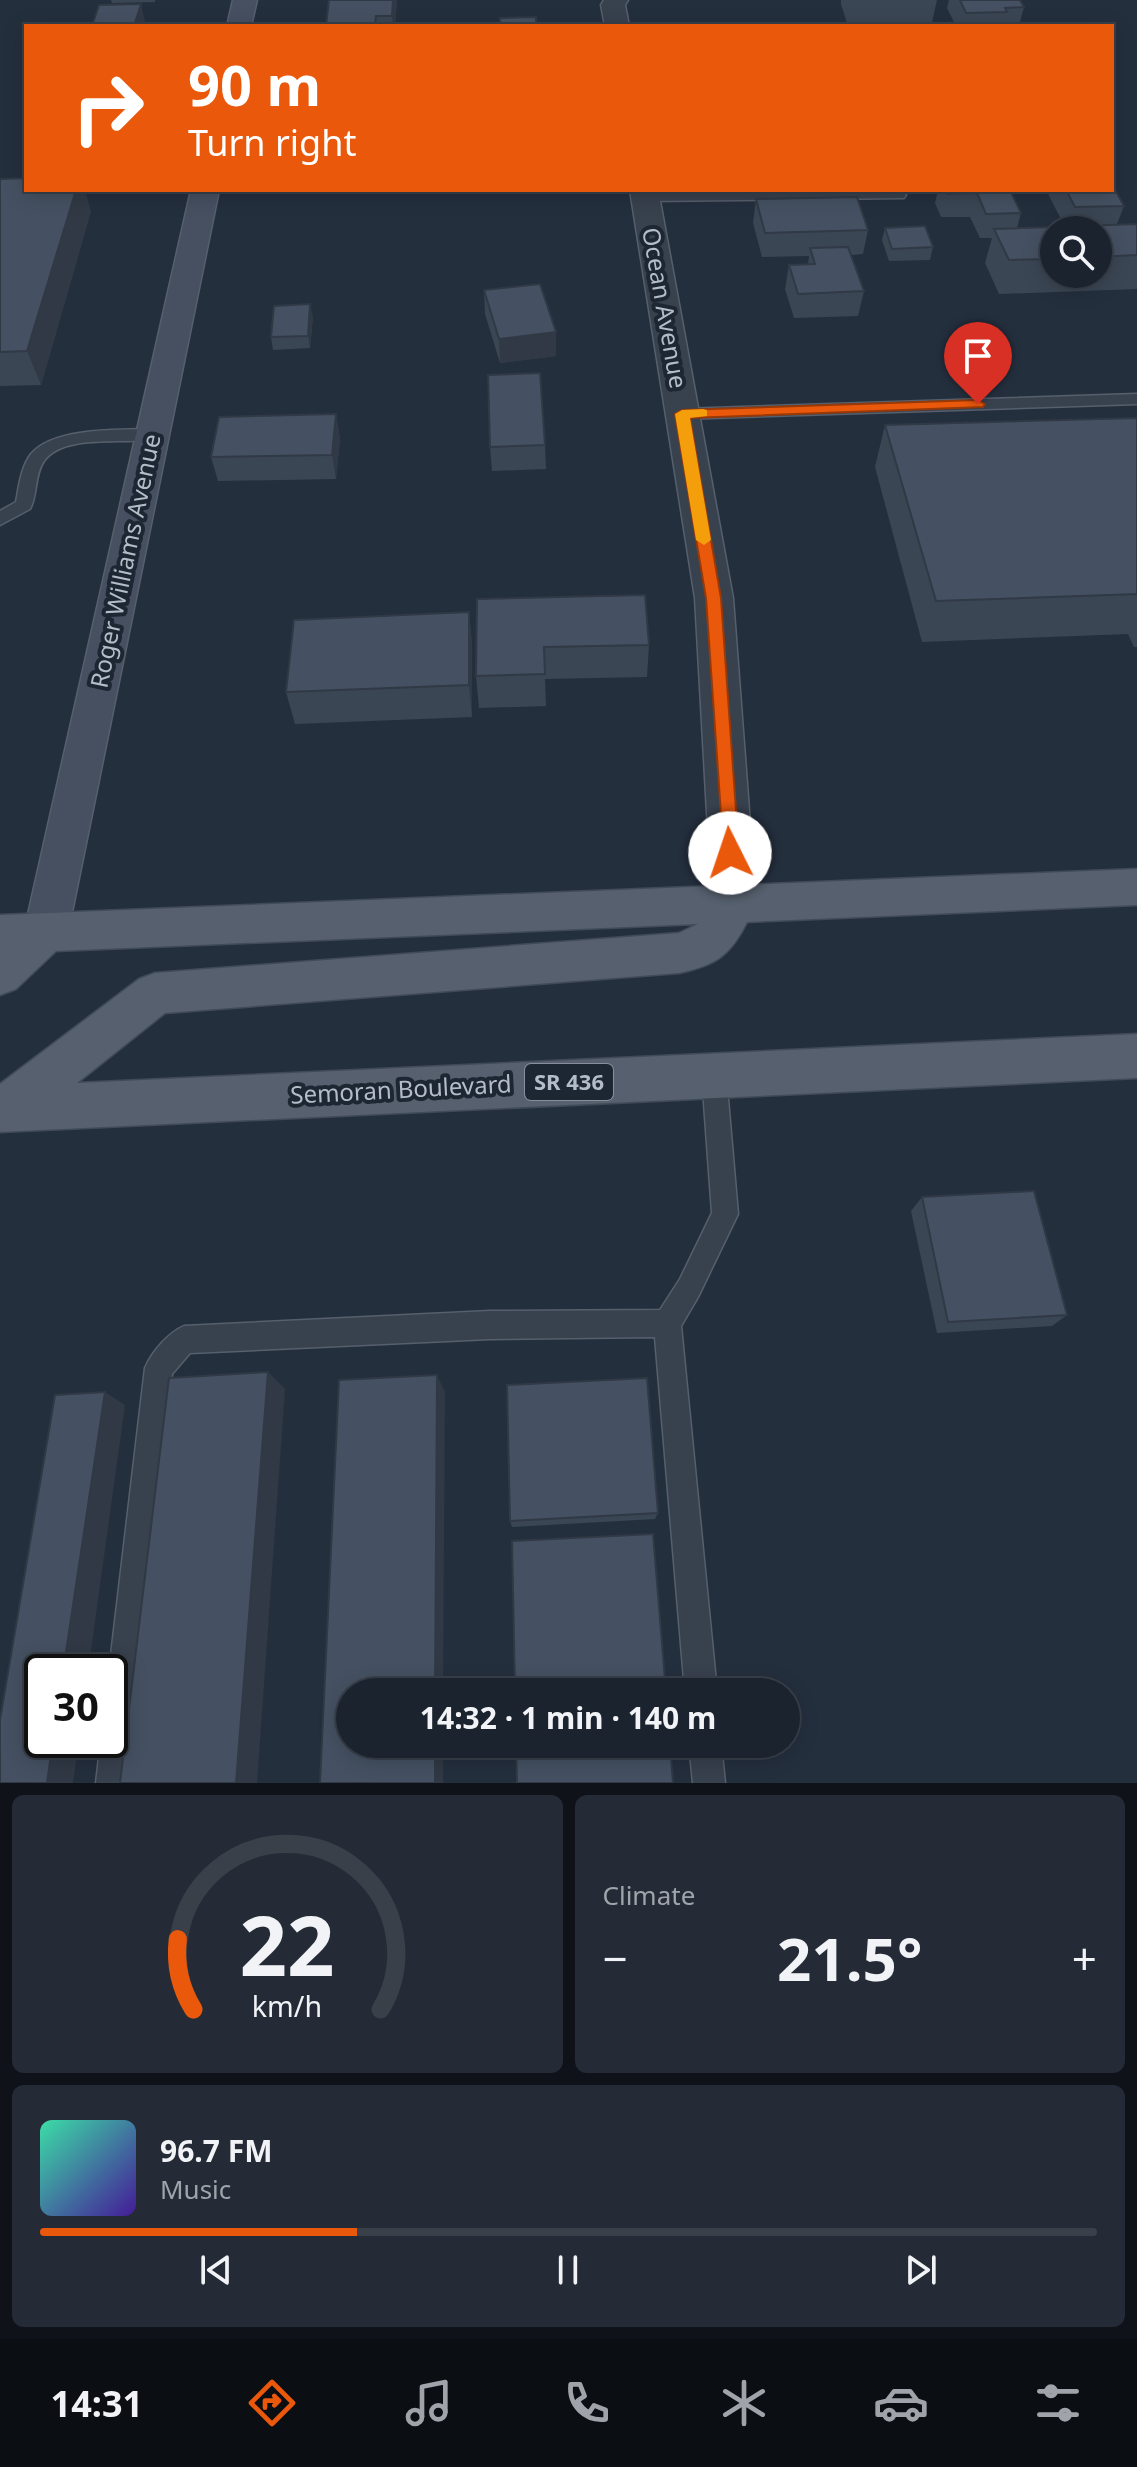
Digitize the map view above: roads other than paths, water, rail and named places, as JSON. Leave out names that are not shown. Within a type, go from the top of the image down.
[{"type":"main road","points":[[0,934],[1137,887]]},
{"type":"main road","points":[[2,1118],[155,993],[679,953],[701,949],[718,935],[734,903]]},
{"type":"main road","points":[[0,975],[46,932]]},
{"type":"main road","name":"Semoran Boulevard","points":[[2,1118],[714,1076],[1137,1056]]},
{"type":"street","points":[[239,24],[245,0]]},
{"type":"street","points":[[616,0],[613,5],[617,24]]},
{"type":"street","name":"Roger Williams Avenue","points":[[46,932],[205,192]]},
{"type":"street","name":"Ocean Avenue","points":[[645,194],[714,598],[734,903]]},
{"type":"lane","points":[[645,194],[899,195]]},
{"type":"lane","points":[[682,414],[1137,399]]},
{"type":"lane","points":[[0,519],[24,505],[38,457],[49,447],[66,441],[153,434]]},
{"type":"lane","points":[[700,1678],[667,1323],[689,1288],[725,1214],[714,1076]]},
{"type":"lane","points":[[112,1783],[159,1368],[184,1340],[490,1325],[667,1323]]},
{"type":"lane","points":[[706,1758],[709,1783]]}]
